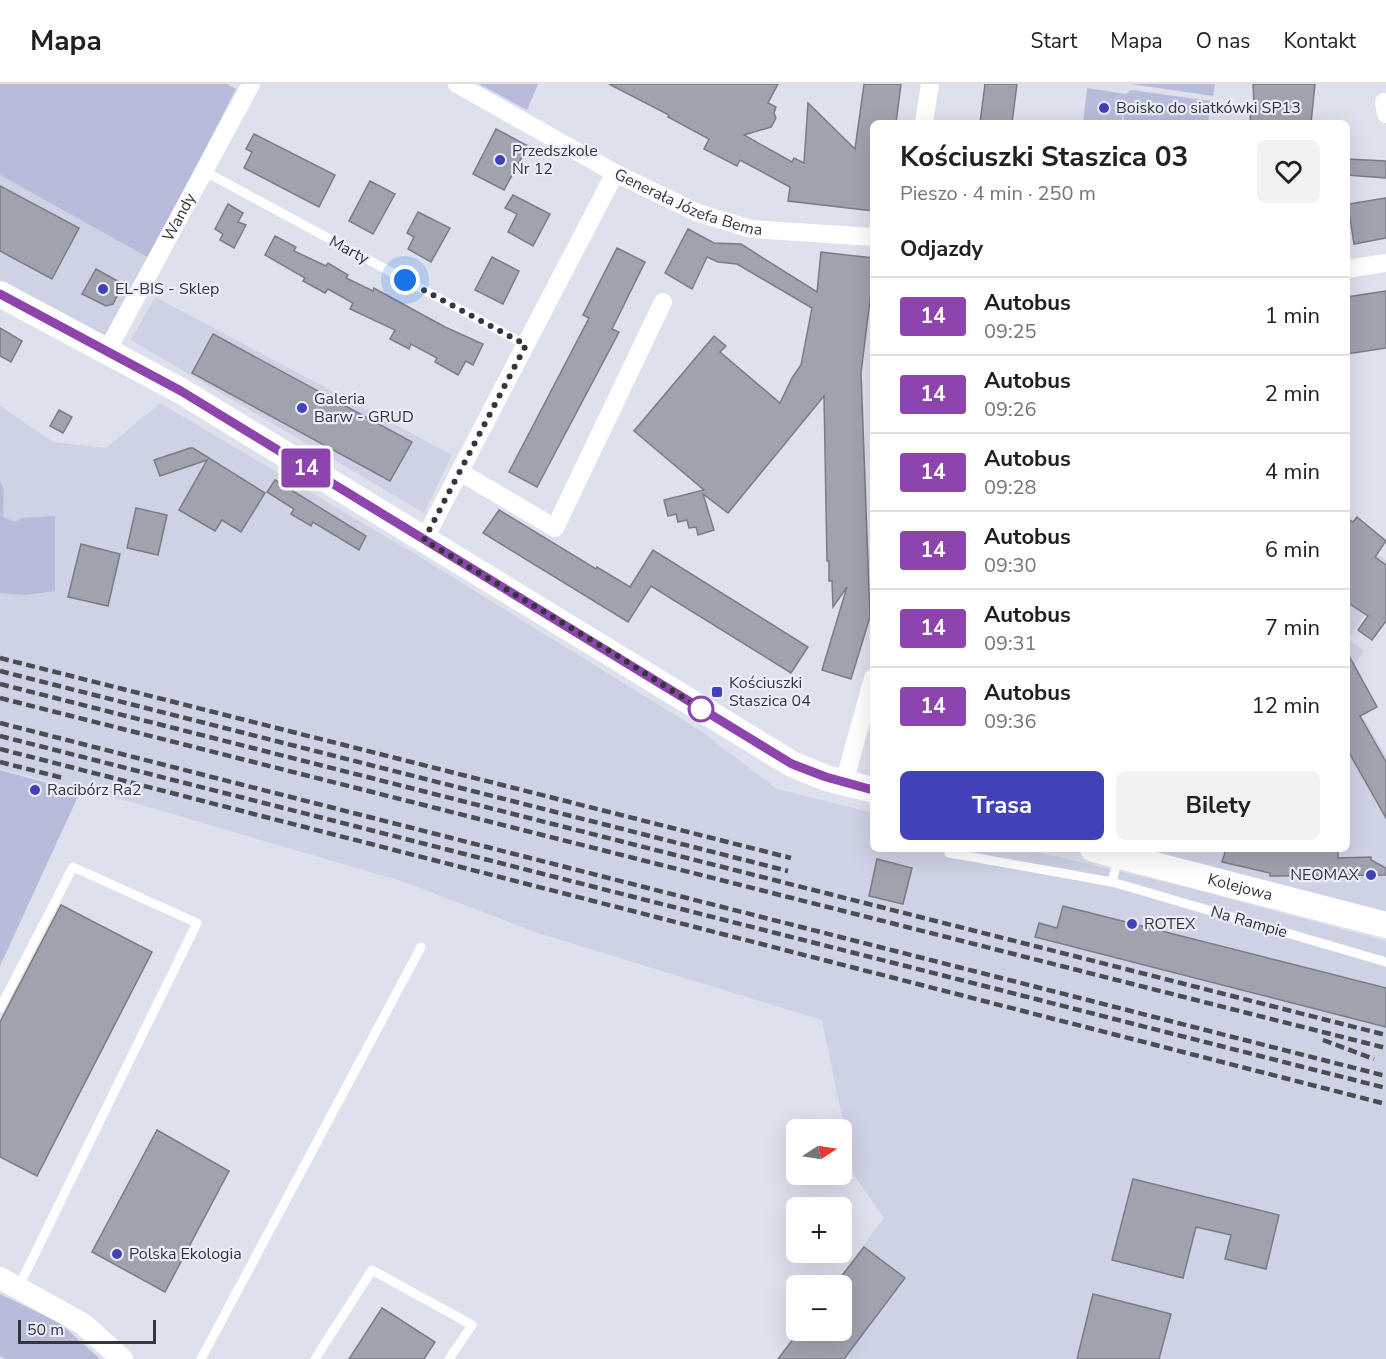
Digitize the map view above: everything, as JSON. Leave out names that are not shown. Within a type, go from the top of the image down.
[{"type":"main road","points":[[0,294],[181,391],[792,764],[844,783],[870,789]]},
{"type":"main road","name":"Kolejowa","points":[[1106,852],[1386,925]]},
{"type":"street","name":"Wandy","points":[[107,351],[251,84]]},
{"type":"street","name":"Generała Józefa Bema","points":[[457,84],[615,173],[698,213],[751,229],[870,237]]},
{"type":"street","points":[[924,120],[930,84]]},
{"type":"street","points":[[424,540],[615,173]]},
{"type":"street","points":[[1350,269],[1386,263]]},
{"type":"street","points":[[460,472],[555,528],[663,302]]},
{"type":"street","points":[[844,783],[870,689]]},
{"type":"street","points":[[9,1283],[83,1324],[122,1359]]},
{"type":"lane","name":"Marty","points":[[204,171],[526,345]]},
{"type":"lane","name":"Na Rampie","points":[[949,854],[1112,882],[1386,962]]},
{"type":"lane","points":[[1112,882],[1118,855]]},
{"type":"lane","points":[[0,1008],[73,867],[197,923],[9,1283]]},
{"type":"lane","points":[[201,1359],[421,947]]},
{"type":"lane","points":[[315,1359],[372,1270],[472,1325],[449,1359]]},
{"type":"shaded area","points":[[0,84],[227,84],[236,89],[149,258],[0,175]]},
{"type":"shaded area","points":[[479,84],[538,84],[527,110]]},
{"type":"shaded area","points":[[1130,84],[1215,84],[1213,96]]},
{"type":"shaded area","points":[[1087,88],[1126,94],[1131,90],[1211,101],[1208,120],[1123,120],[1125,106],[1122,120],[1083,120]]},
{"type":"shaded area","points":[[0,175],[149,258],[105,336],[0,281]]},
{"type":"shaded area","points":[[155,297],[452,455],[424,513],[131,340]]},
{"type":"shaded area","points":[[160,403],[425,560],[701,731],[777,789],[870,812],[870,852],[1037,852],[1186,887],[1386,941],[1386,1359],[777,1359],[790,1341],[852,1341],[852,1275],[841,1275],[884,1218],[854,1175],[852,1119],[842,1119],[822,1020],[538,933],[401,881],[135,803],[0,769],[0,406],[53,442],[106,448]]},
{"type":"shaded area","points":[[0,481],[4,490],[3,517],[15,522],[22,518],[55,516],[55,591],[27,595],[0,593]]},
{"type":"shaded area","points":[[1350,535],[1386,560],[1386,585],[1350,636]]},
{"type":"shaded area","points":[[1350,640],[1364,651],[1350,672]]},
{"type":"shaded area","points":[[1350,698],[1386,756],[1386,912],[1156,852],[1350,852]]},
{"type":"shaded area","points":[[0,770],[80,792],[0,966]]},
{"type":"shaded area","points":[[0,1294],[60,1323],[100,1359],[5,1359],[0,1356]]},
{"type":"building","points":[[609,84],[778,84],[768,103],[776,107],[774,113],[776,118],[771,127],[744,135],[792,162],[794,158],[804,163],[808,103],[855,149],[864,84],[901,84],[896,120],[870,120],[870,211],[788,201],[790,187],[740,160],[737,166],[704,149],[709,139],[668,117],[669,115]]},
{"type":"building","points":[[985,84],[1017,84],[1012,120],[980,120]]},
{"type":"building","points":[[1253,84],[1315,84],[1311,120],[1250,120],[1251,107],[1254,103]]},
{"type":"building","name":"Przedszkole Nr 12","points":[[496,129],[528,146],[504,190],[473,174]]},
{"type":"building","points":[[254,134],[335,175],[319,207],[244,168],[252,152],[246,149]]},
{"type":"building","points":[[1350,159],[1386,161],[1386,178],[1350,175]]},
{"type":"building","points":[[370,181],[395,194],[373,234],[349,221]]},
{"type":"building","points":[[0,186],[79,228],[52,279],[0,251]]},
{"type":"building","points":[[513,195],[550,214],[533,246],[508,232],[517,214],[505,208]]},
{"type":"building","points":[[1386,198],[1386,238],[1354,244],[1350,204]]},
{"type":"building","points":[[228,204],[243,213],[238,222],[246,225],[234,248],[220,240],[223,234],[215,229]]},
{"type":"building","points":[[418,212],[450,228],[431,262],[408,249],[414,237],[407,233]]},
{"type":"building","points":[[688,229],[714,243],[741,244],[817,292],[821,252],[870,258],[870,300],[861,373],[870,617],[851,679],[822,670],[847,587],[833,607],[832,581],[829,581],[829,561],[827,561],[824,396],[728,513],[703,494],[714,530],[698,535],[696,527],[689,528],[687,520],[678,522],[676,514],[668,516],[664,500],[704,490],[634,431],[714,336],[726,346],[720,352],[780,403],[801,365],[812,308],[737,264],[718,262],[707,257],[692,289],[665,273]]},
{"type":"building","points":[[275,236],[296,247],[294,251],[326,266],[328,263],[348,275],[346,278],[373,291],[374,288],[445,327],[483,344],[473,365],[466,361],[458,375],[435,362],[437,358],[411,344],[409,349],[390,339],[395,330],[350,309],[353,303],[328,289],[325,293],[303,281],[305,278],[265,255]]},
{"type":"building","points":[[617,248],[645,262],[612,329],[619,332],[537,487],[509,472],[589,318],[583,315]]},
{"type":"building","points":[[492,257],[519,271],[503,304],[475,290]]},
{"type":"building","name":"EL-BIS - Sklep","points":[[96,269],[123,284],[113,304],[106,306],[82,294]]},
{"type":"building","points":[[1386,291],[1386,348],[1350,354],[1350,297]]},
{"type":"building","points":[[0,328],[22,341],[11,362],[0,356]]},
{"type":"building","name":"Galeria Barw - GRUD","points":[[213,334],[412,442],[390,481],[192,373]]},
{"type":"building","points":[[59,410],[72,417],[63,433],[50,426]]},
{"type":"building","points":[[190,448],[265,493],[241,532],[222,520],[215,531],[179,510],[207,460],[160,476],[154,460]]},
{"type":"building","points":[[275,480],[366,536],[359,550],[313,522],[311,526],[291,514],[294,509],[267,492]]},
{"type":"building","points":[[136,508],[167,515],[158,555],[127,548]]},
{"type":"building","points":[[499,510],[630,587],[653,550],[808,647],[791,673],[651,586],[628,622],[483,533]]},
{"type":"building","points":[[1357,517],[1386,541],[1375,557],[1386,565],[1386,621],[1372,640],[1358,630],[1368,616],[1350,604],[1350,520],[1353,522]]},
{"type":"building","points":[[81,544],[120,554],[108,606],[68,597]]},
{"type":"building","points":[[1350,658],[1377,707],[1360,716],[1386,762],[1386,818],[1350,754]]},
{"type":"building","points":[[1225,852],[1338,852],[1338,858],[1371,857],[1371,860],[1386,868],[1386,875],[1270,876],[1270,873],[1222,862]]},
{"type":"building","points":[[877,859],[912,868],[903,904],[869,896]]},
{"type":"building","points":[[61,905],[152,952],[37,1176],[0,1157],[0,1022]]},
{"type":"building","points":[[1063,906],[1386,988],[1386,1027],[1035,937],[1039,923],[1057,928]]},
{"type":"building","points":[[157,1130],[229,1171],[165,1292],[92,1252]]},
{"type":"building","points":[[1133,1179],[1279,1215],[1266,1269],[1225,1259],[1231,1235],[1196,1227],[1183,1278],[1112,1260]]},
{"type":"building","points":[[864,1247],[905,1278],[844,1359],[778,1359],[792,1341],[852,1341],[852,1275],[842,1275]]},
{"type":"building","points":[[1093,1294],[1171,1314],[1159,1359],[1077,1359]]},
{"type":"building","points":[[382,1308],[435,1342],[424,1359],[349,1359]]},
{"type":"railway","points":[[0,658],[791,858]]},
{"type":"railway","points":[[0,671],[788,871]]},
{"type":"railway","points":[[0,684],[1386,1035]]},
{"type":"railway","points":[[0,698],[1386,1048]]},
{"type":"railway","points":[[0,723],[1386,1076]]},
{"type":"railway","points":[[0,736],[1386,1088]]},
{"type":"railway","points":[[0,749],[1386,1104]]},
{"type":"railway","points":[[0,762],[63,778]]},
{"type":"railway","points":[[1323,1040],[1374,1059]]},
{"type":"bus line","name":"14","points":[[0,294],[181,391],[403,528],[616,655],[772,753],[792,764],[826,777],[870,789]]},
{"type":"place","name":"Boisko do siatkówki SP13","points":[[1104,108]]},
{"type":"place","name":"Przedszkole Nr 12","points":[[500,160]]},
{"type":"place","name":"EL-BIS - Sklep","points":[[103,289]]},
{"type":"place","name":"Galeria Barw - GRUD","points":[[302,408]]},
{"type":"place","name":"Kościuszki Staszica 04","points":[[717,692]]},
{"type":"place","name":"Racibórz Ra2","points":[[35,790]]},
{"type":"place","name":"NEOMAX","points":[[1371,875]]},
{"type":"place","name":"ROTEX","points":[[1132,924]]},
{"type":"place","name":"Polska Ekologia","points":[[117,1254]]},
{"type":"route","points":[[405,280],[526,345],[424,540],[616,655],[701,709]]}]
